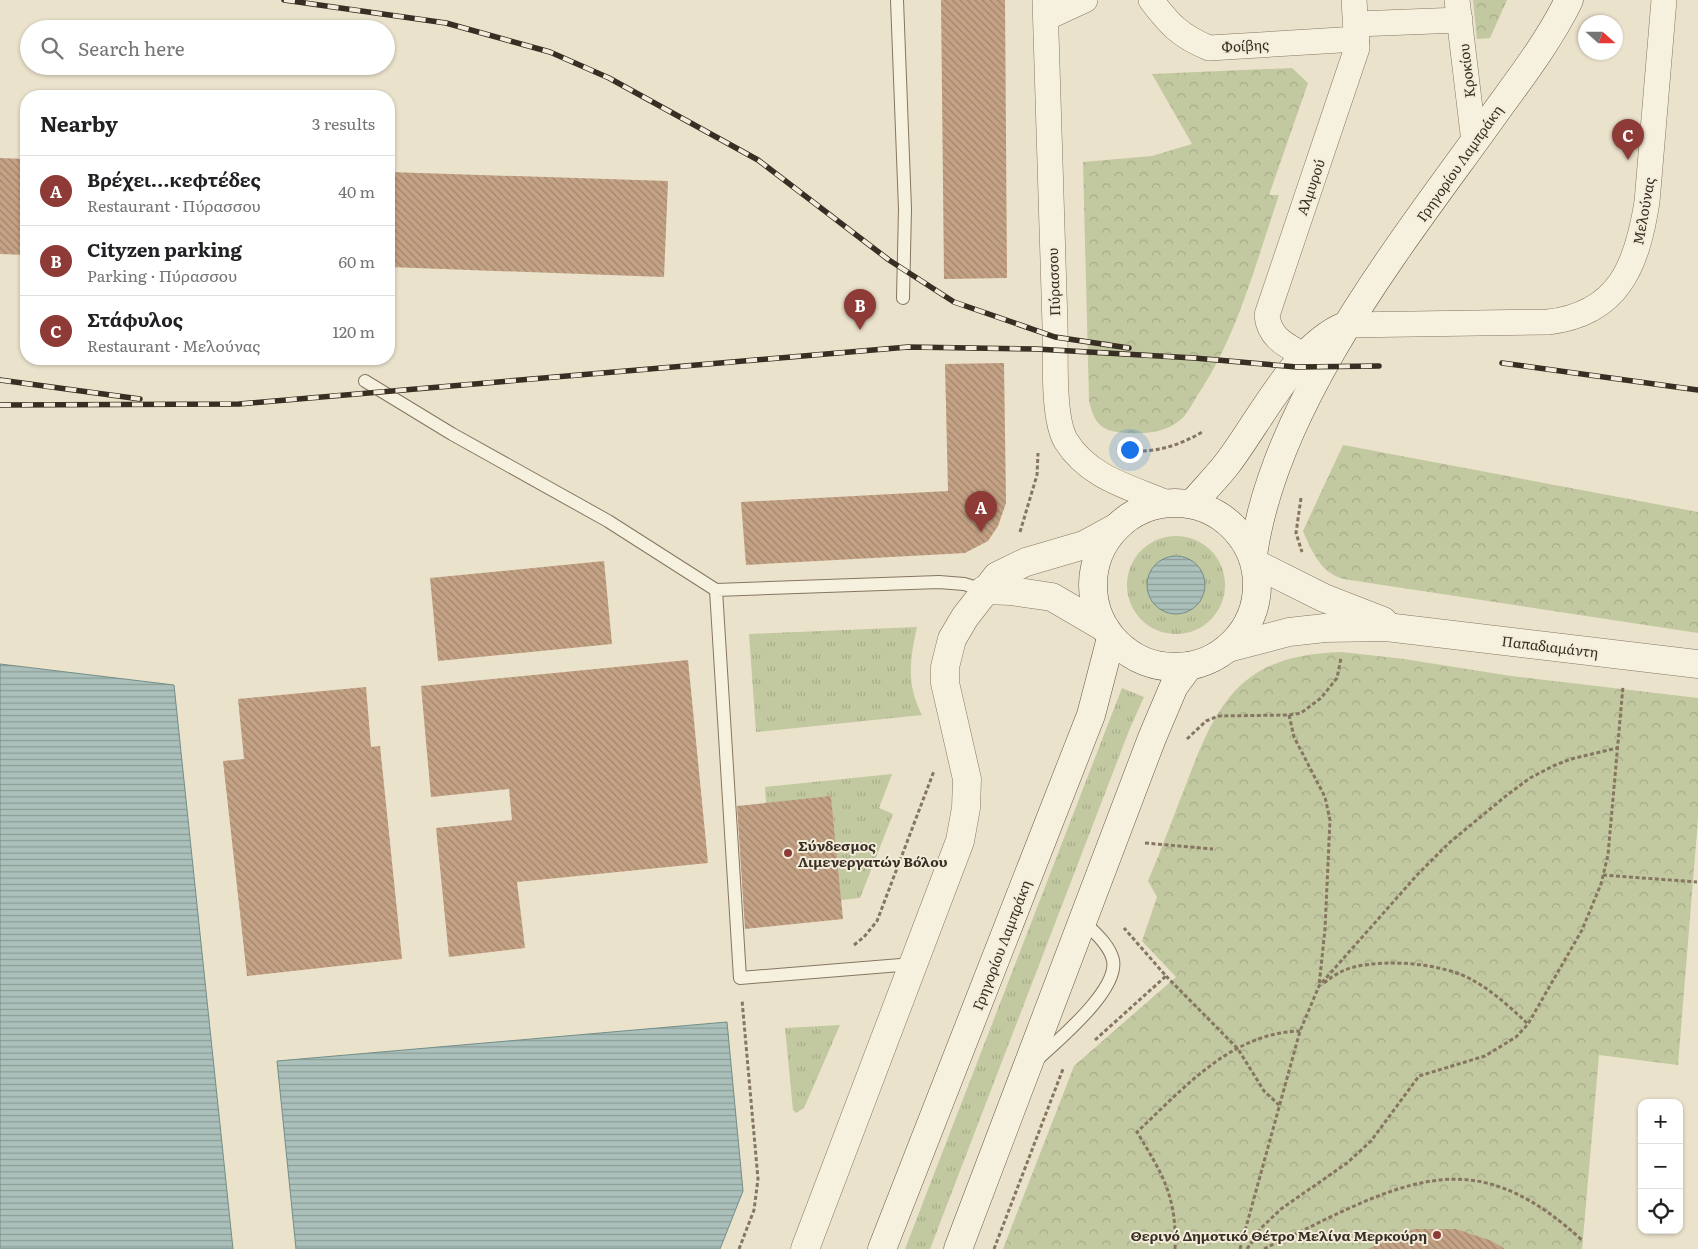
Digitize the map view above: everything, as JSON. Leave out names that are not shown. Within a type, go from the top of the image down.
[{"type":"main road","name":"Γρηγορίου Λαμπράκη","points":[[1254,559],[1264,500],[1277,463],[1307,400],[1348,325],[1543,45],[1569,0]]},
{"type":"main road","points":[[1179,504],[1227,464],[1278,390],[1305,356],[1329,334],[1348,325]]},
{"type":"main road","points":[[804,1249],[954,859],[966,808],[965,766],[945,683],[947,655],[954,634],[984,590],[997,576],[1006,570],[1026,562],[1084,546],[1144,509],[1179,504],[1210,511],[1226,520],[1242,537],[1254,559],[1257,586],[1254,608],[1243,631],[1228,648],[1210,660],[1189,666],[1170,667],[1146,662],[1128,652],[1108,633],[1052,597],[984,590]]},
{"type":"main road","points":[[1108,633],[1095,604],[1094,576],[1100,551],[1117,527]]},
{"type":"main road","points":[[1254,559],[1324,598],[1403,629]]},
{"type":"main road","points":[[1228,648],[1274,635],[1307,630],[1371,627],[1403,629]]},
{"type":"main road","name":"Παπαδιαμάντη","points":[[1403,629],[1698,664]]},
{"type":"main road","name":"Γρηγορίου Λαμπράκη","points":[[882,1249],[1090,714],[1108,633]]},
{"type":"main road","points":[[958,1249],[1166,706],[1174,686],[1189,666]]},
{"type":"street","points":[[1045,9],[1085,0]]},
{"type":"street","name":"Φοίβης","points":[[1151,0],[1172,27],[1188,39],[1209,48],[1356,21],[1458,10]]},
{"type":"street","name":"Μελούνας","points":[[1348,325],[1548,322],[1568,320],[1588,313],[1608,300],[1626,274],[1637,250],[1642,231],[1650,173],[1664,0]]},
{"type":"street","name":"Πύρασσου","points":[[1045,9],[1055,356],[1059,424],[1066,441],[1087,466],[1118,484],[1179,504]]},
{"type":"street","name":"Κροκίου","points":[[1458,10],[1474,142]]},
{"type":"street","name":"Αλμυρού","points":[[1305,356],[1273,334],[1268,327],[1267,315],[1357,48],[1356,21]]},
{"type":"lane","points":[[897,0],[905,209],[903,298]]},
{"type":"lane","points":[[365,381],[452,434],[608,521],[716,590],[939,582],[964,584],[984,590]]},
{"type":"lane","points":[[716,590],[740,978],[913,964]]},
{"type":"lane","points":[[1026,1072],[1091,1006],[1110,977],[1114,966],[1110,951],[1083,920]]},
{"type":"path","points":[[1113,446],[1135,450],[1168,448],[1204,432]]},
{"type":"path","points":[[1302,493],[1298,508],[1296,533],[1306,559]]},
{"type":"path","points":[[1240,1249],[1300,1031],[1319,986],[1325,929],[1330,820],[1325,797],[1294,737],[1290,715],[1310,708],[1325,693],[1336,678],[1341,652]]},
{"type":"path","points":[[1247,1249],[1261,1228],[1281,1209],[1347,1163],[1370,1141],[1419,1076],[1485,1056],[1516,1037],[1528,1024],[1582,930],[1596,898],[1608,855],[1625,655]]},
{"type":"path","points":[[1319,986],[1417,875],[1449,843],[1507,795],[1530,778],[1554,766],[1571,759],[1617,748]]},
{"type":"path","points":[[1137,842],[1213,849]]},
{"type":"path","points":[[1603,874],[1697,882]]},
{"type":"path","points":[[1319,986],[1338,973],[1355,967],[1404,964],[1434,967],[1475,981],[1528,1024]]},
{"type":"path","points":[[1166,976],[1238,1049],[1264,1091],[1279,1105]]},
{"type":"path","points":[[1175,1249],[1172,1202],[1160,1170],[1137,1132],[1207,1067],[1238,1049],[1266,1036],[1280,1032],[1300,1031]]},
{"type":"path","points":[[1264,1249],[1378,1196],[1428,1180],[1449,1178],[1480,1181],[1518,1194],[1560,1220],[1583,1241]]},
{"type":"green space","points":[[1473,0],[1507,0],[1490,38],[1477,39]]},
{"type":"green space","points":[[1292,68],[1308,83],[1269,195],[1279,195],[1245,297],[1225,347],[1188,411],[1174,425],[1155,432],[1142,433],[1119,432],[1106,429],[1097,422],[1089,401],[1083,162],[1152,156],[1192,144],[1152,74]]},
{"type":"green space","points":[[1343,445],[1698,512],[1698,633],[1343,579],[1335,576],[1318,561],[1303,531]]},
{"type":"green space","points":[[1176,536],[1195,540],[1210,551],[1221,566],[1225,585],[1221,604],[1210,619],[1195,630],[1176,634],[1157,630],[1142,619],[1131,604],[1127,585],[1131,566],[1142,551],[1157,540]]},
{"type":"green space","points":[[917,627],[911,672],[913,693],[922,715],[756,732],[749,634]]},
{"type":"green space","points":[[1341,652],[1404,659],[1511,676],[1698,698],[1698,819],[1678,1065],[1599,1055],[1582,1249],[1003,1249],[1074,1066],[1176,977],[1142,941],[1157,897],[1148,881],[1210,727],[1224,705],[1239,687],[1257,673],[1280,662],[1308,655]]},
{"type":"green space","points":[[1122,688],[1144,697],[1130,728],[930,1249],[905,1249]]},
{"type":"green space","points":[[892,774],[879,808],[893,814],[860,898],[841,900],[831,797],[766,803],[765,787]]},
{"type":"green space","points":[[840,1025],[804,1108],[796,1113],[793,1110],[785,1028]]},
{"type":"water","points":[[1176,556],[1192,561],[1200,569],[1205,585],[1200,601],[1192,609],[1176,614],[1160,609],[1152,601],[1147,585],[1152,569],[1160,561]]},
{"type":"water","points":[[0,664],[174,685],[233,1249],[0,1249]]},
{"type":"water","points":[[727,1022],[743,1191],[720,1249],[296,1249],[277,1061]]},
{"type":"building","points":[[941,0],[1005,0],[1007,278],[944,279]]},
{"type":"building","points":[[0,158],[20,159],[20,255],[0,254]]},
{"type":"building","points":[[395,172],[668,181],[664,277],[395,267]]},
{"type":"building","points":[[1004,363],[1006,503],[998,526],[988,541],[965,553],[746,565],[741,502],[948,491],[945,364]]},
{"type":"building","points":[[604,561],[612,644],[438,661],[430,578]]},
{"type":"building","points":[[688,660],[708,863],[517,882],[525,948],[449,957],[436,828],[512,820],[509,789],[431,797],[421,686]]},
{"type":"building","points":[[366,687],[371,747],[380,746],[402,959],[247,976],[223,761],[244,759],[238,699]]},
{"type":"building","name":"Σύνδεσμος Λιμενεργατών Βόλου","points":[[831,796],[843,919],[745,929],[737,806]]},
{"type":"building","name":"Θερινό Δημοτικό Θέτρο Μελίνα Μερκούρη","points":[[1414,1229],[1456,1229],[1492,1241],[1505,1249],[1368,1249]]},
{"type":"railway","points":[[284,0],[446,23],[550,52],[609,78],[758,160],[889,260],[954,302],[1055,337],[1129,348]]},
{"type":"railway","points":[[0,405],[239,404],[908,347],[1036,349],[1194,358],[1297,367],[1379,366]]},
{"type":"railway","points":[[1502,363],[1698,390]]},
{"type":"railway","points":[[0,380],[140,399]]},
{"type":"place","name":"Στάφυλος","points":[[1628,160]]},
{"type":"place","name":"Cityzen parking","points":[[860,330]]},
{"type":"place","name":"Βρέχει...κεφτέδες","points":[[981,532]]},
{"type":"place","name":"Σύνδεσμος Λιμενεργατών Βόλου","points":[[788,853]]},
{"type":"place","name":"Θερινό Δημοτικό Θέτρο Μελίνα Μερκούρη","points":[[1437,1235]]}]
